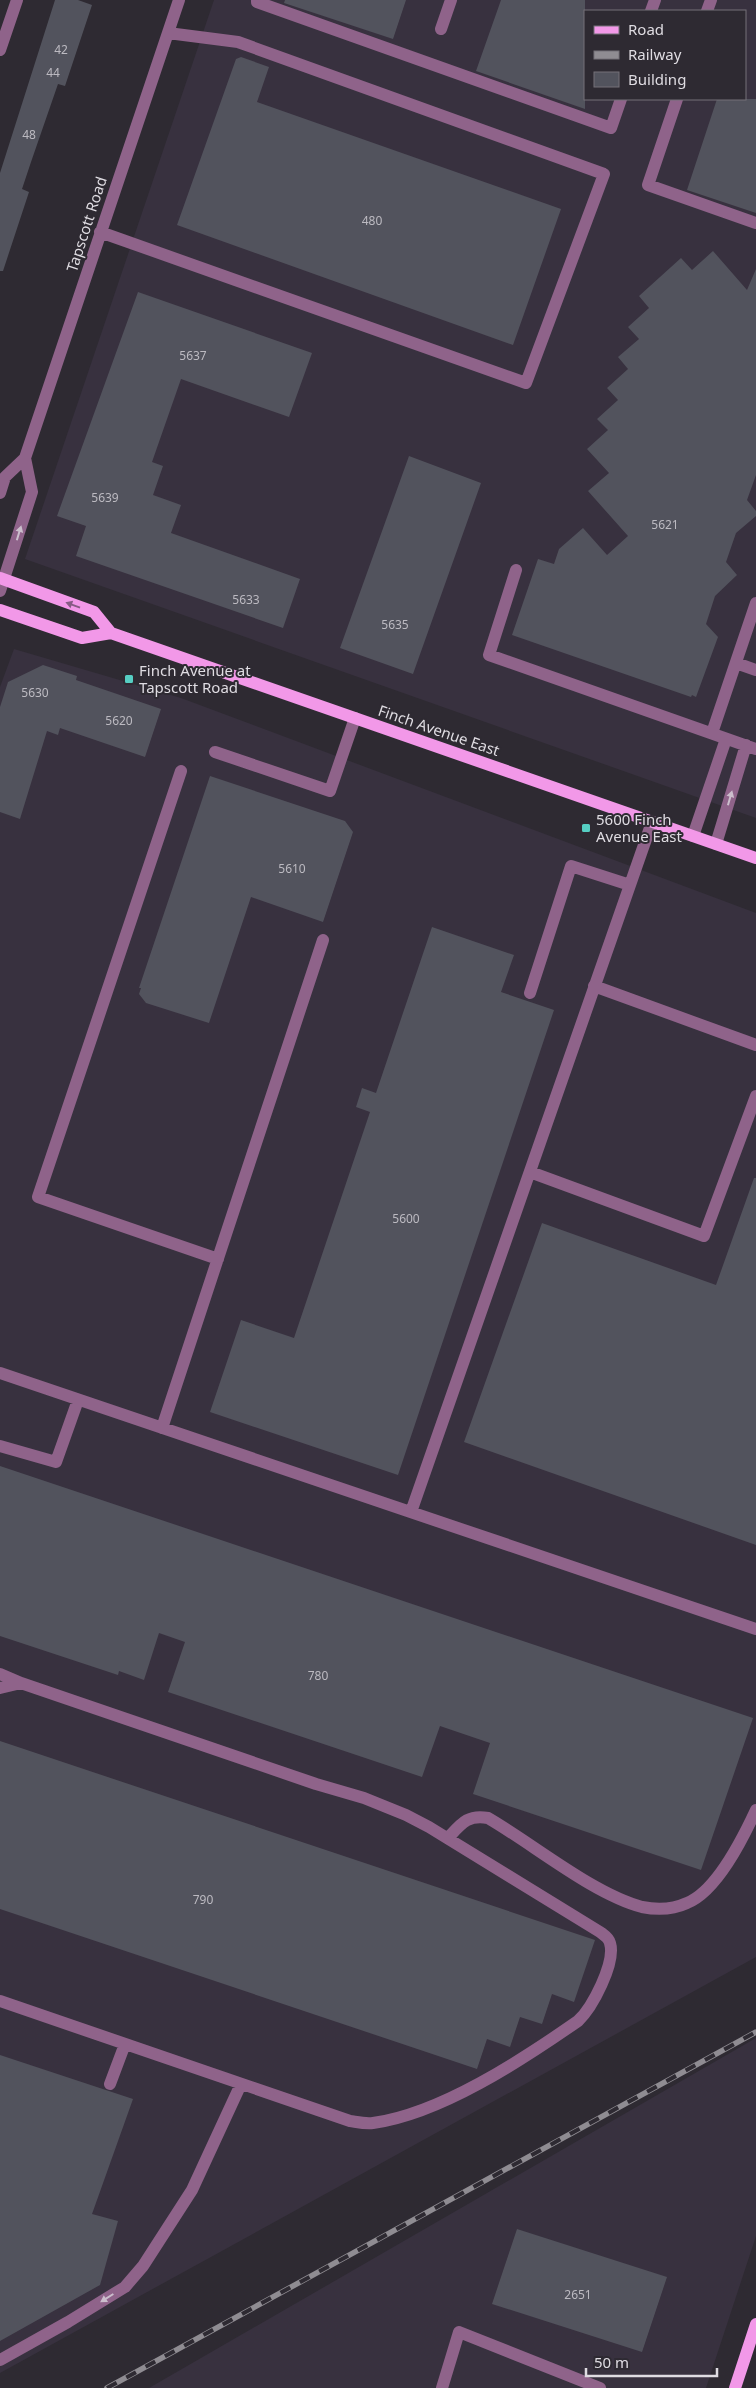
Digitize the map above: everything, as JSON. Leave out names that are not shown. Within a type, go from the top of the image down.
[{"type":"main road","points":[[2,583],[94,612],[111,633]]},
{"type":"main road","name":"Finch Avenue East","points":[[0,610],[82,638],[111,633],[756,858]]},
{"type":"main road","points":[[735,2388],[756,2324]]},
{"type":"street","points":[[0,50],[17,0]]},
{"type":"street","name":"Tapscott Road","points":[[0,493],[5,477],[25,458],[179,0]]},
{"type":"street","points":[[257,0],[256,2],[612,128],[621,100]]},
{"type":"street","points":[[441,29],[451,0]]},
{"type":"street","points":[[100,232],[526,384],[604,174],[238,42],[168,33]]},
{"type":"street","points":[[677,100],[648,185],[756,223]]},
{"type":"street","name":"Tapscott Road","points":[[2,583],[32,492],[25,458]]},
{"type":"street","points":[[516,570],[489,654],[751,747],[716,844]]},
{"type":"street","points":[[712,734],[756,603]]},
{"type":"street","points":[[736,663],[756,670]]},
{"type":"street","points":[[215,752],[330,791],[355,718]]},
{"type":"street","points":[[692,836],[726,739]]},
{"type":"street","points":[[181,771],[38,1197],[218,1258]]},
{"type":"street","points":[[411,1512],[652,822]]},
{"type":"street","points":[[530,993],[571,866],[630,885]]},
{"type":"street","points":[[162,1428],[323,940]]},
{"type":"street","points":[[594,986],[756,1045]]},
{"type":"street","points":[[530,1172],[704,1236],[756,1096]]},
{"type":"street","points":[[0,1373],[756,1629]]},
{"type":"street","points":[[0,1446],[56,1462],[78,1400]]},
{"type":"street","points":[[0,1674],[21,1683],[316,1784],[364,1798],[406,1815],[448,1838],[606,1937],[610,1943],[611,1951],[601,1987],[587,2013],[557,2036],[465,2091],[394,2119],[370,2124],[350,2121],[0,2001]]},
{"type":"street","points":[[0,1688],[21,1683]]},
{"type":"street","points":[[448,1838],[469,1818],[477,1815],[488,1818],[594,1885],[619,1898],[643,1907],[668,1909],[689,1903],[715,1880],[731,1856],[756,1810]]},
{"type":"street","points":[[110,2084],[125,2044]]},
{"type":"street","points":[[0,2360],[124,2287],[143,2266],[192,2190],[241,2084]]},
{"type":"street","points":[[442,2388],[459,2332],[600,2388]]},
{"type":"shaded area","points":[[214,0],[756,0],[756,818],[25,559]]},
{"type":"shaded area","points":[[14,649],[181,698],[756,913],[756,1957],[0,2373],[0,687]]},
{"type":"shaded area","points":[[756,2038],[756,2236],[706,2388],[149,2388]]},
{"type":"building","points":[[55,0],[78,0],[92,5],[65,86],[58,84],[31,162],[22,189],[29,192],[3,271],[0,271],[0,173]]},
{"type":"building","points":[[285,0],[406,0],[393,39],[284,3]]},
{"type":"building","points":[[501,0],[585,0],[585,109],[476,71]]},
{"type":"building","points":[[241,57],[269,67],[257,102],[561,209],[513,345],[177,225],[236,59]]},
{"type":"building","points":[[756,99],[756,213],[687,190],[717,100]]},
{"type":"building","points":[[713,251],[747,290],[756,269],[756,475],[747,500],[756,511],[756,516],[736,533],[726,562],[737,575],[715,596],[706,624],[718,637],[696,697],[692,695],[691,697],[512,635],[538,559],[554,564],[559,549],[583,528],[607,555],[628,536],[588,491],[609,473],[587,449],[608,430],[597,419],[618,400],[607,388],[628,369],[618,357],[639,339],[628,327],[649,308],[639,296],[681,258],[692,270]]},
{"type":"building","points":[[138,292],[312,353],[289,417],[181,379],[152,462],[163,466],[153,495],[181,505],[171,533],[300,579],[283,628],[76,556],[86,526],[57,516]]},
{"type":"building","points":[[409,456],[481,483],[413,674],[340,648]]},
{"type":"building","points":[[43,665],[77,676],[76,680],[161,709],[145,757],[60,728],[58,735],[47,731],[20,819],[0,812],[0,707],[8,682]]},
{"type":"building","points":[[210,776],[345,821],[353,832],[323,922],[251,897],[209,1023],[146,1003],[139,994],[141,988],[139,988]]},
{"type":"building","points":[[432,927],[514,955],[501,992],[554,1010],[398,1475],[210,1412],[241,1320],[294,1338],[370,1112],[356,1107],[362,1088],[376,1093]]},
{"type":"building","points":[[754,1178],[756,1178],[756,1545],[464,1442],[542,1223],[716,1285]]},
{"type":"building","points":[[0,1466],[753,1718],[701,1870],[473,1794],[490,1743],[440,1726],[422,1777],[168,1692],[185,1642],[159,1633],[144,1680],[119,1671],[118,1675],[0,1636]]},
{"type":"building","points":[[0,1741],[595,1940],[574,2002],[552,1994],[542,2024],[520,2017],[510,2047],[487,2039],[477,2069],[0,1909]]},
{"type":"building","points":[[0,2055],[133,2099],[92,2214],[118,2221],[100,2285],[0,2341]]},
{"type":"building","points":[[517,2229],[667,2277],[642,2352],[492,2304]]},
{"type":"railway","points":[[107,2388],[756,2032]]},
{"type":"place","name":"Finch Avenue at Tapscott Road","points":[[129,679]]},
{"type":"place","name":"5600 Finch Avenue East","points":[[586,828]]}]
